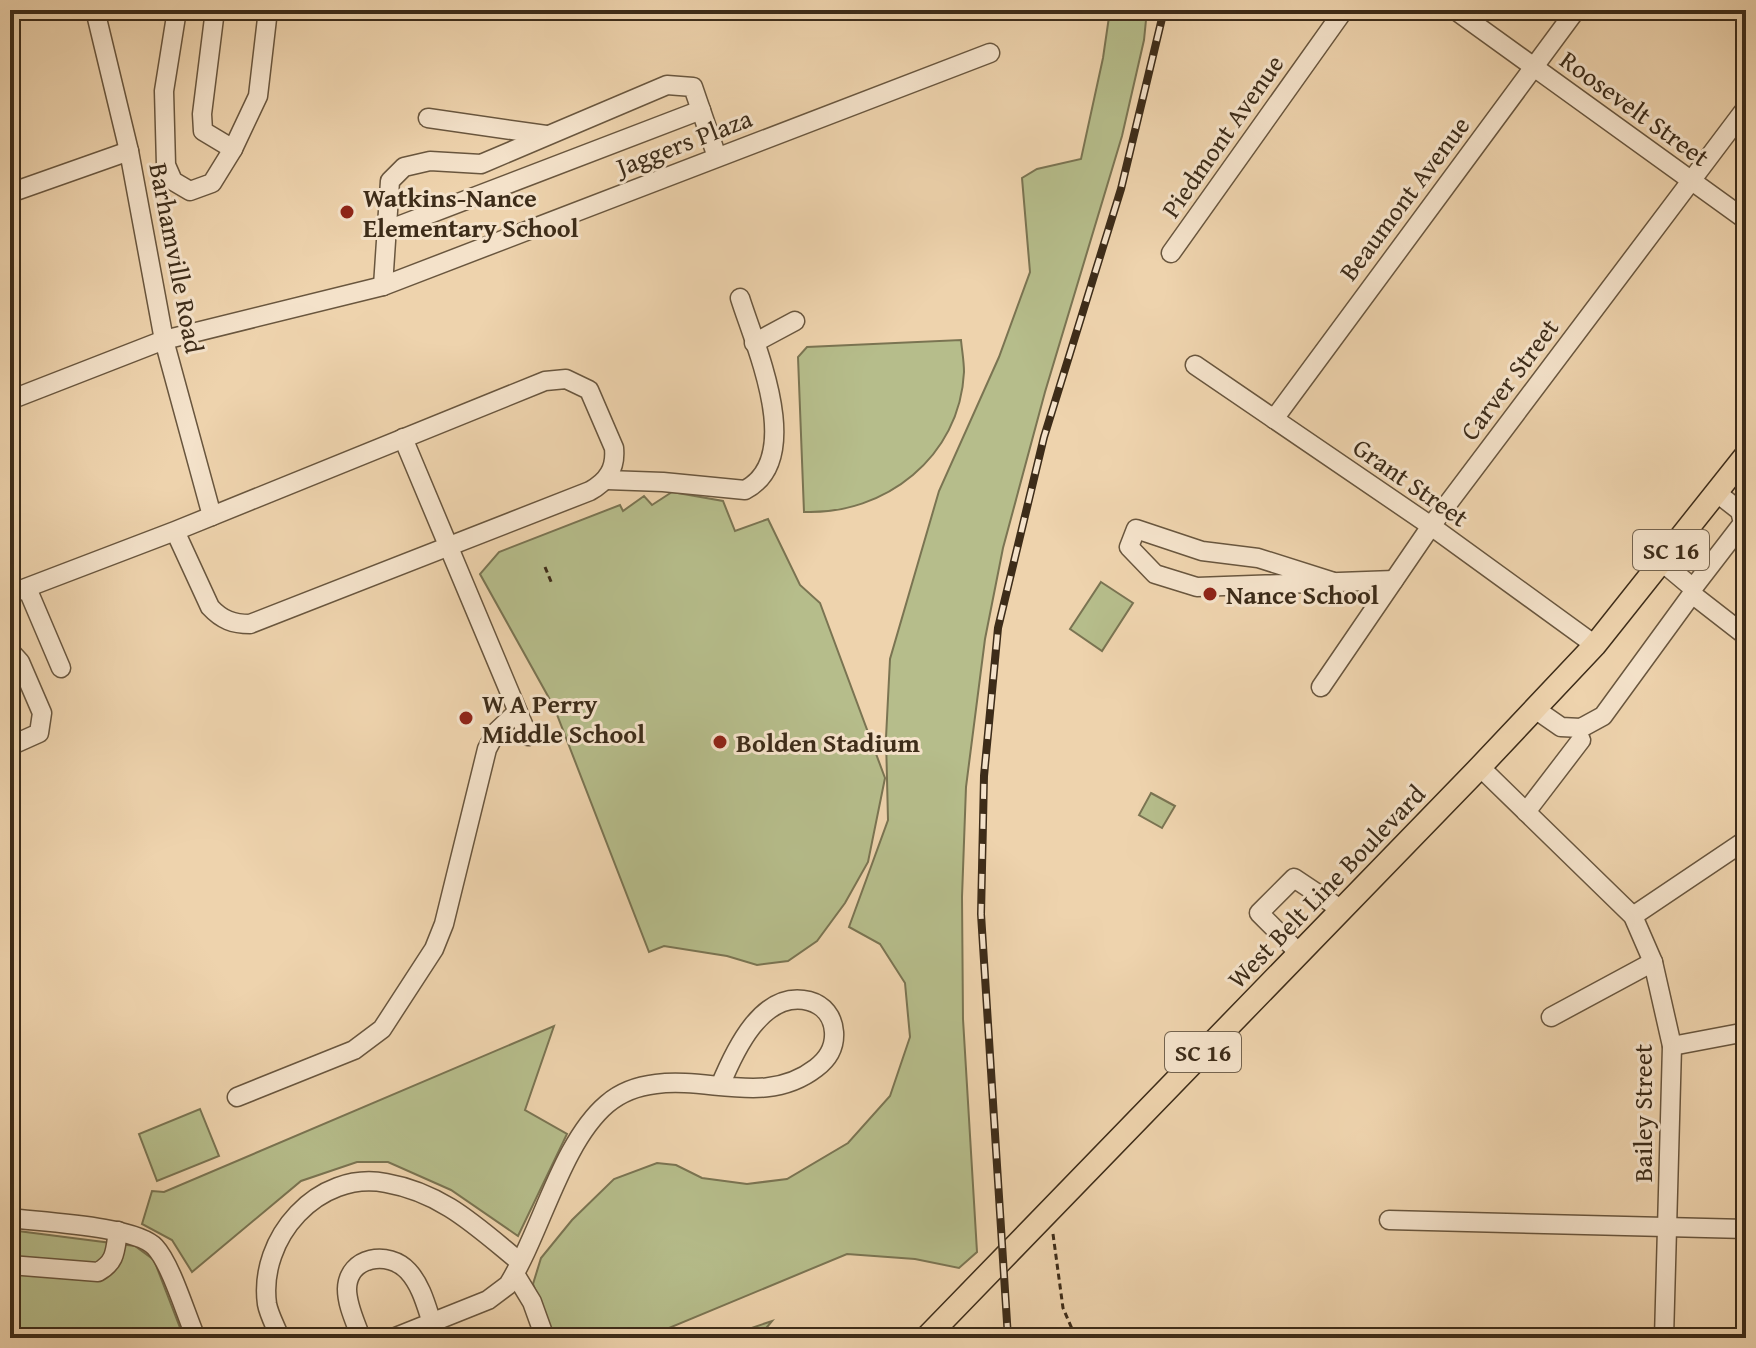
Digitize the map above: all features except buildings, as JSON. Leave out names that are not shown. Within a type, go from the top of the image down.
[{"type":"main road","name":"West Belt Line Boulevard","points":[[926,1338],[1595,645],[1746,455]]},
{"type":"street","name":"Barhamville Road","points":[[95,10],[129,151],[164,340],[212,516]]},
{"type":"street","points":[[177,10],[164,91],[166,165],[173,181],[190,191],[212,183],[233,149],[258,96],[268,10]]},
{"type":"street","points":[[215,10],[202,114],[203,131],[233,149]]},
{"type":"street","name":"Piedmont Avenue","points":[[1171,253],[1344,10]]},
{"type":"street","name":"Roosevelt Street","points":[[1455,10],[1746,220]]},
{"type":"street","name":"Beaumont Avenue","points":[[1274,419],[1576,10]]},
{"type":"street","name":"Jaggers Plaza","points":[[10,400],[164,340],[383,286],[990,53]]},
{"type":"street","points":[[383,286],[390,181],[404,167],[430,161],[481,164],[667,85],[693,87],[717,157]]},
{"type":"street","name":"Carver Street","points":[[1321,687],[1431,526],[1746,108]]},
{"type":"street","points":[[385,231],[701,110]]},
{"type":"street","points":[[428,118],[549,135]]},
{"type":"street","points":[[10,193],[129,151]]},
{"type":"street","points":[[175,531],[210,607],[219,616],[240,624],[250,624],[590,491],[607,480],[745,490],[760,479],[771,459],[775,424],[773,407],[740,298]]},
{"type":"street","points":[[754,343],[795,321]]},
{"type":"street","name":"Grant Street","points":[[1195,365],[1431,526],[1595,645]]},
{"type":"street","points":[[61,668],[19,591],[545,381],[566,379],[589,390],[610,435],[615,458],[607,480]]},
{"type":"street","points":[[403,438],[528,736]]},
{"type":"street","points":[[1535,709],[1561,727],[1581,728],[1603,716],[1743,523],[1740,511],[1717,493]]},
{"type":"street","points":[[1334,582],[1258,558],[1202,551],[1136,529],[1129,547],[1155,574],[1197,587],[1394,580]]},
{"type":"street","points":[[1662,562],[1746,636]]},
{"type":"street","points":[[10,651],[20,662],[42,713],[42,720],[39,733],[10,746]]},
{"type":"street","points":[[237,1097],[354,1050],[382,1029],[434,949],[452,901],[487,749],[502,725],[517,712]]},
{"type":"street","points":[[1526,812],[1581,740]]},
{"type":"street","name":"Bailey Street","points":[[1480,767],[1633,916],[1653,962],[1672,1046],[1664,1338]]},
{"type":"street","points":[[1633,916],[1746,840]]},
{"type":"street","points":[[1299,953],[1259,913],[1294,878],[1342,910]]},
{"type":"street","points":[[1551,1017],[1653,962]]},
{"type":"street","points":[[393,1338],[494,1296],[508,1285],[575,1144],[596,1114],[608,1103],[632,1089],[658,1083],[764,1089],[786,1083],[809,1073],[831,1052],[834,1034],[830,1016],[819,1005],[802,1000],[781,1003],[770,1009],[752,1027],[735,1052],[720,1086]]},
{"type":"street","points":[[1672,1046],[1746,1032]]},
{"type":"street","points":[[280,1338],[267,1306],[272,1256],[292,1218],[322,1195],[361,1182],[383,1182],[432,1196],[461,1214],[518,1268],[545,1338]]},
{"type":"street","points":[[10,1218],[118,1231],[147,1240],[158,1251],[196,1338]]},
{"type":"street","points":[[1389,1220],[1746,1229]]},
{"type":"street","points":[[10,1265],[98,1272],[114,1258],[118,1231]]},
{"type":"street","points":[[361,1338],[347,1288],[353,1271],[376,1258],[391,1259],[406,1268],[416,1282],[432,1323]]},
{"type":"path","points":[[545,567],[552,584]]},
{"type":"path","points":[[1049,1211],[1063,1308],[1076,1338]]},
{"type":"green space","points":[[1110,10],[1147,10],[1144,40],[1122,136],[1045,392],[1003,548],[985,639],[966,787],[962,897],[963,1019],[977,1252],[959,1268],[915,1259],[847,1254],[645,1338],[554,1338],[533,1284],[541,1258],[572,1220],[614,1179],[657,1163],[676,1165],[702,1178],[747,1184],[787,1179],[848,1143],[890,1096],[910,1037],[905,983],[880,944],[849,927],[888,820],[886,738],[890,659],[939,491],[999,357],[1030,272],[1022,178],[1037,169],[1081,159]]},
{"type":"green space","points":[[961,340],[964,372],[959,403],[949,430],[933,454],[913,475],[863,503],[834,510],[804,512],[798,357],[807,347]]},
{"type":"green space","name":"Bolden Stadium","points":[[672,492],[723,501],[735,531],[768,519],[800,585],[820,603],[885,778],[868,862],[845,903],[817,941],[788,961],[757,965],[727,956],[664,946],[649,952],[554,707],[480,574],[499,552],[620,505],[623,511],[644,496],[652,505]]},
{"type":"green space","points":[[1101,582],[1133,603],[1102,651],[1070,629]]},
{"type":"green space","points":[[1151,793],[1175,806],[1162,828],[1139,815]]},
{"type":"green space","points":[[554,1026],[525,1110],[567,1134],[518,1236],[451,1190],[388,1162],[357,1162],[301,1181],[192,1272],[172,1240],[142,1224],[152,1191],[164,1192]]},
{"type":"green space","points":[[200,1109],[219,1156],[157,1181],[139,1134]]},
{"type":"green space","points":[[10,1230],[135,1246],[154,1260],[184,1338],[10,1338]]},
{"type":"green space","points":[[772,1321],[758,1338],[722,1338]]},
{"type":"railway","points":[[1008,1338],[981,914],[984,776],[998,628],[1044,437],[1121,189],[1164,10]]},
{"type":"place","name":"Watkins-Nance Elementary School","points":[[347,212]]},
{"type":"place","name":"Nance School","points":[[1210,594]]},
{"type":"place","name":"W A Perry Middle School","points":[[466,718]]},
{"type":"place","name":"Bolden Stadium","points":[[720,742]]}]
